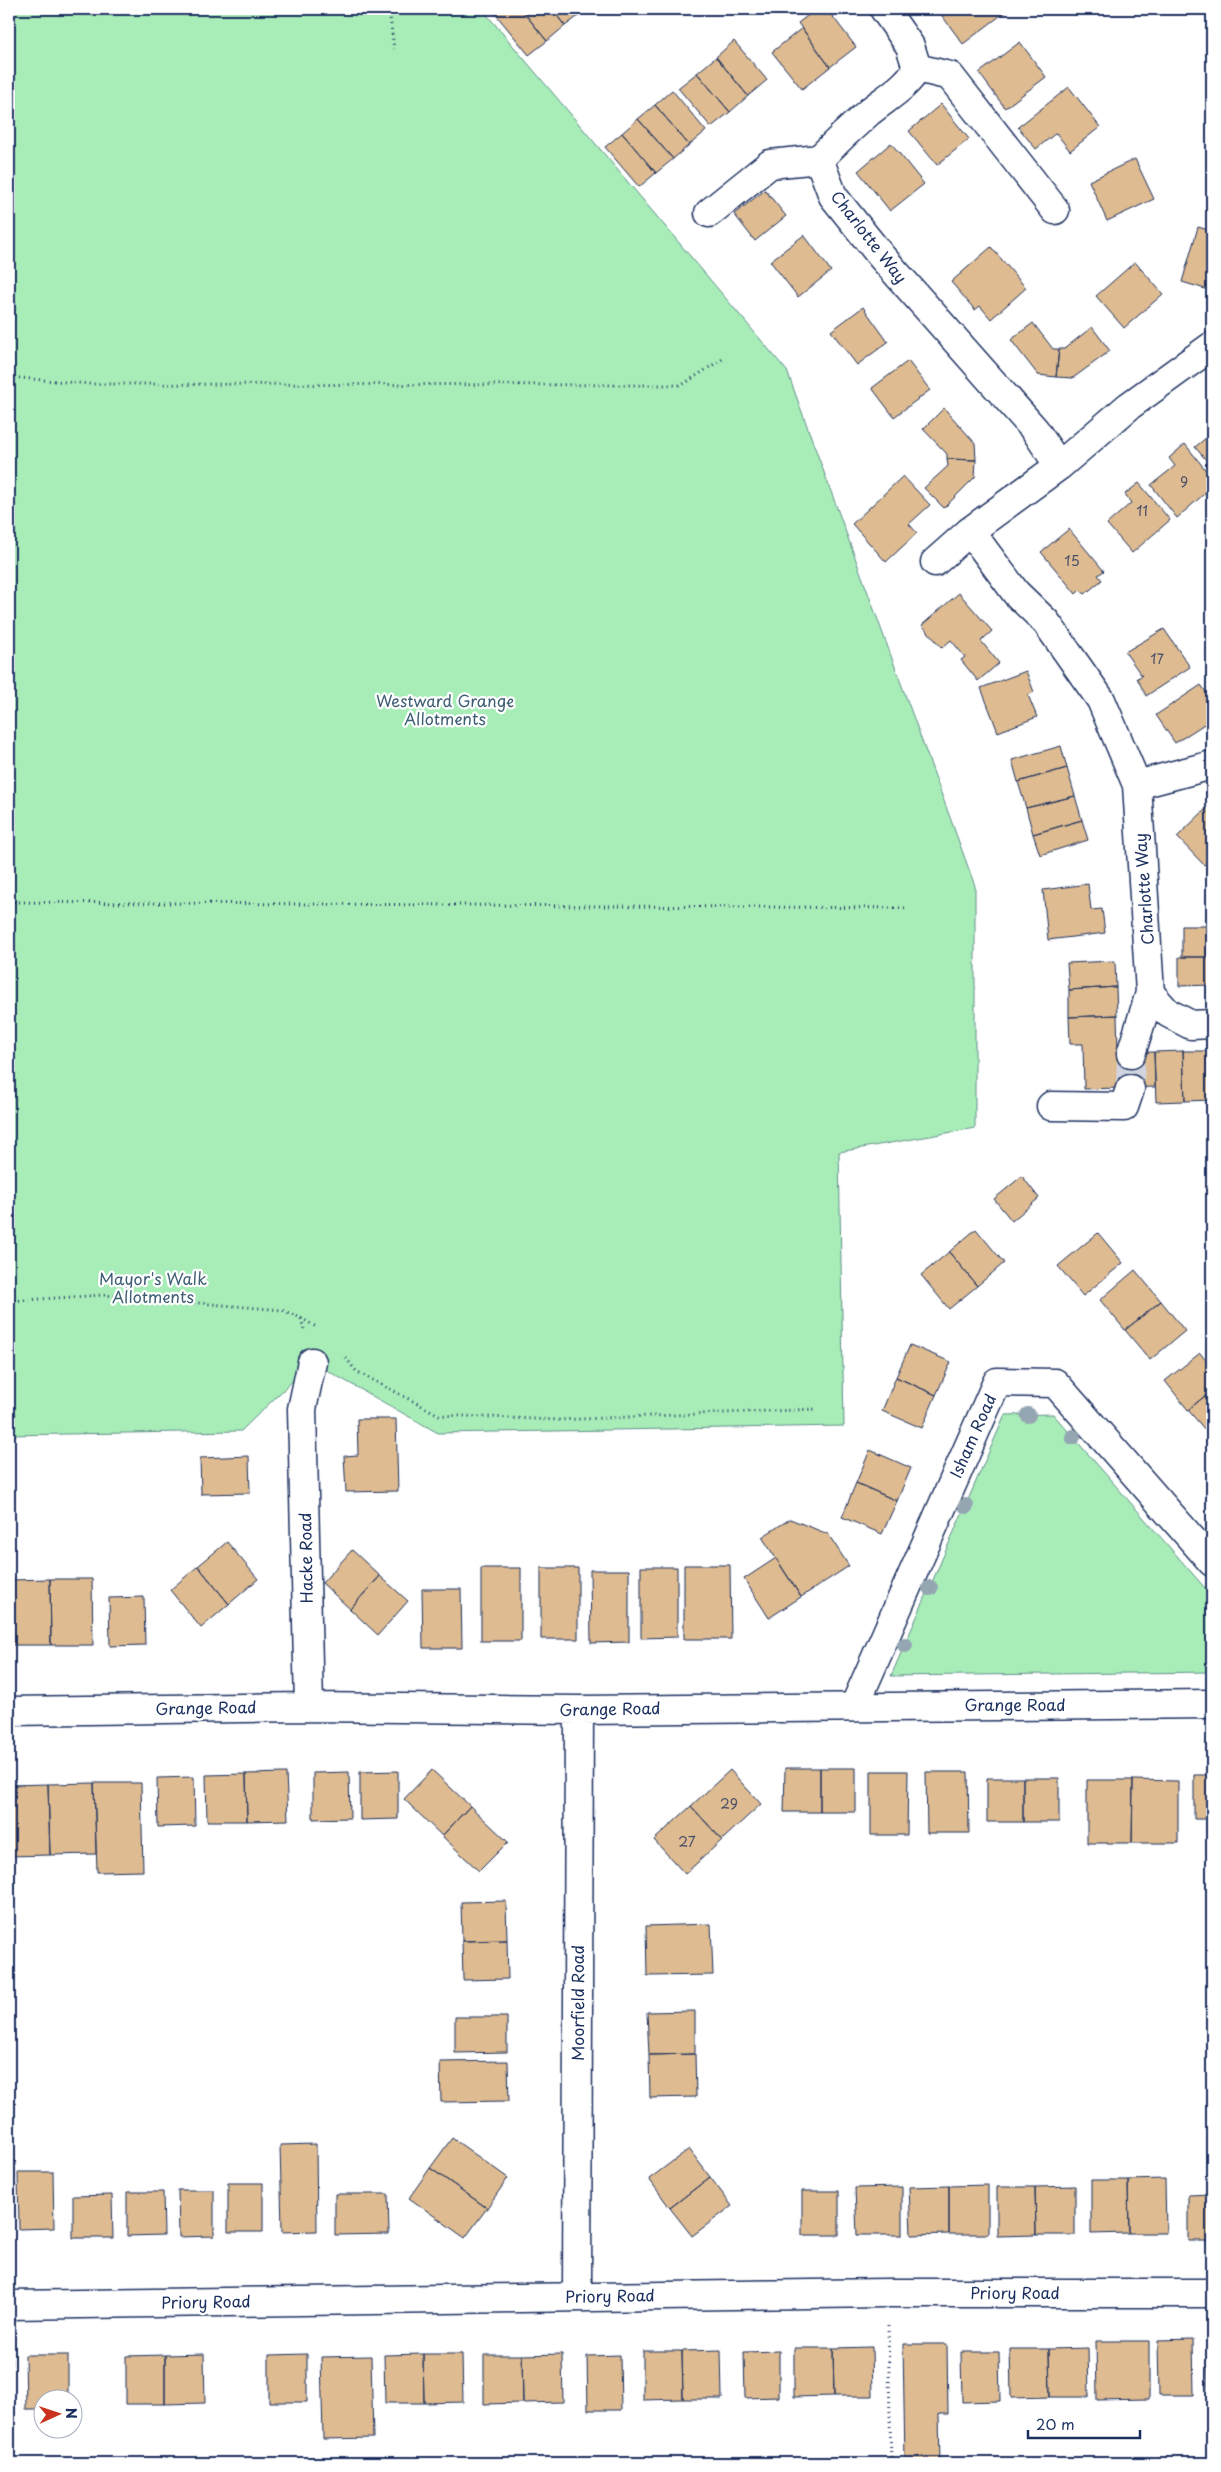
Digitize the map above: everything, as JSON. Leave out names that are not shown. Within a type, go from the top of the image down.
[{"type":"street","points":[[884,9],[910,46],[918,68]]},
{"type":"street","points":[[709,213],[770,164],[819,159],[892,92],[910,80],[918,68]]},
{"type":"street","points":[[918,68],[950,76],[1055,210]]},
{"type":"street","name":"Charlotte Way","points":[[819,159],[833,196],[881,256],[1036,430],[1059,466]]},
{"type":"street","points":[[935,562],[970,531],[1059,466],[1130,406],[1212,346]]},
{"type":"street","name":"Charlotte Way","points":[[970,531],[1016,593],[1046,622],[1101,700],[1137,785],[1150,993],[1131,1054]]},
{"type":"street","points":[[1137,785],[1212,765]]},
{"type":"street","points":[[1150,993],[1168,1013],[1191,1025],[1212,1024]]},
{"type":"street","points":[[1051,1106],[1124,1107],[1130,1089]]},
{"type":"street","name":"Hacke Road","points":[[309,1707],[302,1409],[312,1362]]},
{"type":"street","name":"Isham Road","points":[[855,1705],[997,1382],[1055,1383],[1212,1562]]},
{"type":"street","name":"Grange Road","points":[[9,1711],[309,1707],[579,1710],[855,1705],[1212,1704]]},
{"type":"street","name":"Moorfield Road","points":[[577,2297],[579,1710]]},
{"type":"street","name":"Priory Road","points":[[9,2305],[577,2297],[1212,2293]]},
{"type":"path","points":[[389,9],[394,49]]},
{"type":"path","points":[[9,377],[89,384],[682,385],[724,358]]},
{"type":"path","points":[[9,902],[906,908]]},
{"type":"path","points":[[9,1301],[103,1295],[282,1310],[301,1318],[321,1330]]},
{"type":"path","points":[[301,1318],[312,1362]]},
{"type":"path","points":[[344,1356],[356,1371],[439,1415],[558,1420],[817,1409]]},
{"type":"path","points":[[887,2294],[891,2463]]},
{"type":"green space","name":"Westward Grange Allotments","points":[[9,9],[482,9],[787,371],[975,886],[975,1128],[839,1152],[844,1426],[438,1433],[312,1362],[241,1431],[9,1435]]},
{"type":"green space","points":[[1053,1414],[1212,1596],[1212,1672],[891,1676],[1005,1415]]},
{"type":"building","points":[[495,9],[521,9],[547,41],[529,55],[493,11]]},
{"type":"building","points":[[521,9],[552,9],[565,26],[547,41]]},
{"type":"building","points":[[552,9],[582,9],[584,12],[565,26]]},
{"type":"building","points":[[816,9],[827,9],[856,47],[830,67],[798,23]]},
{"type":"building","points":[[937,9],[1001,9],[1004,13],[963,44]]},
{"type":"building","points":[[802,28],[830,67],[802,89],[772,52]]},
{"type":"building","points":[[734,41],[767,80],[748,96],[716,57]]},
{"type":"building","points":[[1020,42],[1046,77],[1005,108],[979,73]]},
{"type":"building","points":[[716,57],[748,96],[730,112],[697,73]]},
{"type":"building","points":[[697,73],[730,112],[711,127],[678,88]]},
{"type":"building","points":[[1069,87],[1100,127],[1070,151],[1056,133],[1036,149],[1018,127]]},
{"type":"building","points":[[672,90],[706,131],[689,145],[655,105]]},
{"type":"building","points":[[941,104],[969,139],[937,165],[909,131]]},
{"type":"building","points":[[655,105],[689,145],[673,159],[638,119]]},
{"type":"building","points":[[638,119],[673,159],[656,173],[622,133]]},
{"type":"building","points":[[622,133],[656,173],[639,187],[605,147]]},
{"type":"building","points":[[891,143],[924,184],[890,211],[858,171]]},
{"type":"building","points":[[1135,159],[1154,199],[1107,221],[1089,181]]},
{"type":"building","points":[[765,190],[786,216],[755,241],[734,214]]},
{"type":"building","points":[[1198,227],[1212,231],[1212,291],[1182,282]]},
{"type":"building","points":[[804,235],[831,271],[798,297],[770,261]]},
{"type":"building","points":[[991,247],[1026,288],[991,319],[980,306],[975,310],[951,282]]},
{"type":"building","points":[[1135,262],[1163,294],[1124,328],[1096,296]]},
{"type":"building","points":[[863,307],[888,342],[857,365],[831,331]]},
{"type":"building","points":[[1033,323],[1053,349],[1059,349],[1056,377],[1038,375],[1011,340]]},
{"type":"building","points":[[1092,327],[1110,351],[1073,378],[1056,377],[1059,349],[1064,349]]},
{"type":"building","points":[[908,361],[930,390],[894,417],[872,388]]},
{"type":"building","points":[[944,408],[975,443],[976,460],[947,459],[947,454],[923,429]]},
{"type":"building","points":[[1212,433],[1212,467],[1195,447]]},
{"type":"building","points":[[1185,444],[1212,478],[1212,487],[1177,518],[1151,485],[1175,466],[1169,458]]},
{"type":"building","points":[[947,459],[976,460],[975,477],[944,508],[924,488],[948,466]]},
{"type":"building","points":[[903,476],[930,505],[909,524],[917,533],[886,562],[852,524]]},
{"type":"building","points":[[1139,483],[1170,520],[1132,553],[1107,524],[1131,503],[1125,494]]},
{"type":"building","points":[[1069,529],[1104,571],[1098,575],[1102,580],[1085,594],[1080,590],[1076,594],[1041,552]]},
{"type":"building","points":[[959,593],[992,631],[981,641],[999,663],[978,681],[961,660],[965,657],[951,640],[942,648],[922,625]]},
{"type":"building","points":[[1164,629],[1190,667],[1146,696],[1137,678],[1142,676],[1125,652]]},
{"type":"building","points":[[1026,671],[1034,692],[1028,695],[1037,717],[998,732],[981,688]]},
{"type":"building","points":[[1201,685],[1212,700],[1212,719],[1175,743],[1156,715]]},
{"type":"building","points":[[1061,746],[1067,768],[1018,782],[1012,760]]},
{"type":"building","points":[[1067,768],[1075,796],[1026,808],[1018,782]]},
{"type":"building","points":[[1075,796],[1082,820],[1033,834],[1026,808]]},
{"type":"building","points":[[1212,803],[1212,857],[1204,865],[1177,837]]},
{"type":"building","points":[[1082,820],[1088,840],[1040,855],[1033,834]]},
{"type":"building","points":[[1088,884],[1091,910],[1102,909],[1105,933],[1048,940],[1043,890]]},
{"type":"building","points":[[1182,926],[1212,926],[1212,957],[1182,957]]},
{"type":"building","points":[[1179,957],[1212,957],[1212,985],[1179,986]]},
{"type":"building","points":[[1115,961],[1116,987],[1069,990],[1067,963]]},
{"type":"building","points":[[1116,987],[1117,1015],[1069,1017],[1069,990]]},
{"type":"building","points":[[1117,1015],[1118,1053],[1154,1052],[1155,1087],[1084,1089],[1083,1044],[1070,1044],[1069,1017]]},
{"type":"building","points":[[1183,1051],[1212,1051],[1212,1100],[1185,1101]]},
{"type":"building","points":[[1183,1051],[1185,1101],[1156,1102],[1154,1052]]},
{"type":"building","points":[[1022,1176],[1039,1198],[1012,1221],[994,1199]]},
{"type":"building","points":[[976,1229],[1004,1263],[977,1286],[949,1252]]},
{"type":"building","points":[[1098,1233],[1123,1263],[1083,1296],[1058,1266]]},
{"type":"building","points":[[949,1252],[977,1286],[949,1309],[921,1275]]},
{"type":"building","points":[[1135,1270],[1161,1301],[1125,1330],[1100,1300]]},
{"type":"building","points":[[1161,1301],[1185,1331],[1150,1360],[1125,1330]]},
{"type":"building","points":[[910,1345],[951,1362],[936,1395],[896,1377]]},
{"type":"building","points":[[1200,1353],[1212,1368],[1212,1390],[1188,1410],[1165,1381]]},
{"type":"building","points":[[896,1377],[936,1395],[922,1428],[882,1411]]},
{"type":"building","points":[[1212,1390],[1212,1438],[1188,1410]]},
{"type":"building","points":[[357,1419],[396,1419],[398,1491],[346,1492],[344,1456],[358,1455]]},
{"type":"building","points":[[870,1450],[911,1468],[897,1501],[856,1483]]},
{"type":"building","points":[[249,1456],[250,1493],[201,1494],[200,1458]]},
{"type":"building","points":[[856,1483],[897,1501],[882,1534],[842,1517]]},
{"type":"building","points":[[790,1519],[828,1534],[849,1566],[801,1597],[762,1537]]},
{"type":"building","points":[[227,1542],[258,1579],[229,1604],[198,1566]]},
{"type":"building","points":[[352,1550],[380,1576],[350,1609],[322,1583]]},
{"type":"building","points":[[776,1558],[801,1597],[769,1618],[744,1579]]},
{"type":"building","points":[[684,1565],[730,1565],[731,1639],[684,1639]]},
{"type":"building","points":[[198,1566],[229,1604],[201,1628],[170,1590]]},
{"type":"building","points":[[641,1567],[677,1567],[677,1637],[641,1638]]},
{"type":"building","points":[[481,1568],[521,1568],[521,1641],[481,1641]]},
{"type":"building","points":[[541,1568],[578,1568],[578,1639],[541,1639]]},
{"type":"building","points":[[590,1570],[629,1570],[629,1642],[591,1643]]},
{"type":"building","points":[[380,1576],[408,1601],[378,1635],[350,1609]]},
{"type":"building","points":[[50,1579],[51,1645],[10,1645],[10,1580]]},
{"type":"building","points":[[50,1579],[92,1579],[93,1645],[51,1645]]},
{"type":"building","points":[[9,1580],[10,1645],[9,1645]]},
{"type":"building","points":[[422,1589],[461,1589],[462,1648],[423,1648]]},
{"type":"building","points":[[144,1597],[145,1645],[110,1646],[109,1598]]},
{"type":"building","points":[[785,1768],[820,1768],[820,1812],[784,1812]]},
{"type":"building","points":[[820,1768],[856,1768],[856,1812],[820,1812]]},
{"type":"building","points":[[432,1770],[470,1806],[442,1836],[404,1799]]},
{"type":"building","points":[[730,1770],[761,1804],[722,1840],[691,1806]]},
{"type":"building","points":[[398,1771],[398,1819],[360,1820],[360,1772]]},
{"type":"building","points":[[871,1771],[908,1771],[907,1835],[871,1835]]},
{"type":"building","points":[[349,1772],[350,1818],[313,1819],[313,1773]]},
{"type":"building","points":[[926,1772],[968,1772],[969,1833],[927,1833]]},
{"type":"building","points":[[286,1773],[288,1820],[247,1821],[246,1774]]},
{"type":"building","points":[[246,1774],[247,1821],[207,1821],[206,1775]]},
{"type":"building","points":[[1194,1775],[1212,1775],[1212,1819],[1194,1819]]},
{"type":"building","points":[[194,1777],[195,1826],[158,1827],[157,1778]]},
{"type":"building","points":[[987,1778],[1023,1778],[1023,1822],[987,1822]]},
{"type":"building","points":[[1023,1778],[1059,1778],[1059,1822],[1023,1822]]},
{"type":"building","points":[[1087,1780],[1133,1780],[1132,1843],[1087,1843]]},
{"type":"building","points":[[1133,1780],[1178,1781],[1178,1843],[1132,1843]]},
{"type":"building","points":[[94,1783],[141,1783],[143,1871],[97,1872]]},
{"type":"building","points":[[94,1783],[96,1854],[50,1855],[48,1784]]},
{"type":"building","points":[[48,1784],[50,1855],[9,1856],[9,1785]]},
{"type":"building","points":[[470,1806],[508,1842],[479,1871],[442,1836]]},
{"type":"building","points":[[691,1806],[722,1840],[685,1874],[654,1840]]},
{"type":"building","points":[[506,1901],[507,1940],[462,1941],[461,1902]]},
{"type":"building","points":[[711,1924],[713,1975],[647,1976],[646,1926]]},
{"type":"building","points":[[507,1940],[508,1979],[463,1980],[462,1941]]},
{"type":"building","points":[[695,2011],[695,2054],[649,2055],[647,2012]]},
{"type":"building","points":[[455,2017],[507,2017],[507,2052],[455,2053]]},
{"type":"building","points":[[695,2054],[696,2097],[650,2098],[649,2055]]},
{"type":"building","points":[[508,2061],[509,2101],[441,2102],[440,2062]]},
{"type":"building","points":[[452,2138],[508,2178],[487,2208],[430,2168]]},
{"type":"building","points":[[316,2144],[317,2231],[282,2232],[280,2145]]},
{"type":"building","points":[[689,2149],[710,2177],[670,2208],[649,2179]]},
{"type":"building","points":[[430,2168],[487,2208],[465,2238],[409,2198]]},
{"type":"building","points":[[18,2172],[53,2172],[54,2228],[19,2229]]},
{"type":"building","points":[[710,2177],[732,2206],[692,2236],[670,2208]]},
{"type":"building","points":[[1165,2179],[1166,2233],[1129,2233],[1128,2180]]},
{"type":"building","points":[[1091,2180],[1128,2180],[1129,2233],[1091,2234]]},
{"type":"building","points":[[228,2183],[263,2183],[263,2232],[228,2232]]},
{"type":"building","points":[[988,2185],[988,2234],[949,2234],[949,2186]]},
{"type":"building","points":[[949,2186],[949,2234],[911,2235],[909,2187]]},
{"type":"building","points":[[1075,2186],[1075,2235],[1036,2235],[1035,2187]]},
{"type":"building","points":[[902,2187],[902,2235],[857,2235],[855,2188]]},
{"type":"building","points":[[997,2187],[1035,2187],[1036,2235],[997,2236]]},
{"type":"building","points":[[178,2190],[214,2190],[214,2236],[179,2237]]},
{"type":"building","points":[[802,2191],[839,2191],[839,2235],[802,2235]]},
{"type":"building","points":[[127,2192],[163,2192],[164,2235],[127,2236]]},
{"type":"building","points":[[335,2194],[388,2194],[389,2234],[335,2235]]},
{"type":"building","points":[[1212,2194],[1212,2241],[1188,2241],[1188,2195]]},
{"type":"building","points":[[112,2195],[113,2238],[73,2238],[73,2196]]},
{"type":"building","points":[[1193,2339],[1194,2395],[1159,2395],[1158,2340]]},
{"type":"building","points":[[1207,2340],[1212,2340],[1212,2416],[1209,2416]]},
{"type":"building","points":[[1096,2341],[1149,2341],[1149,2399],[1097,2400]]},
{"type":"building","points":[[903,2344],[947,2344],[948,2414],[939,2414],[940,2463],[905,2463]]},
{"type":"building","points":[[872,2347],[873,2396],[834,2396],[833,2348]]},
{"type":"building","points":[[794,2348],[833,2348],[834,2396],[794,2397]]},
{"type":"building","points":[[1088,2348],[1089,2397],[1050,2397],[1049,2349]]},
{"type":"building","points":[[1010,2349],[1049,2349],[1050,2397],[1011,2398]]},
{"type":"building","points":[[721,2350],[722,2399],[683,2399],[682,2351]]},
{"type":"building","points":[[643,2351],[682,2351],[683,2399],[643,2400]]},
{"type":"building","points":[[779,2351],[779,2397],[745,2398],[744,2352]]},
{"type":"building","points":[[961,2352],[999,2352],[1000,2401],[962,2402]]},
{"type":"building","points":[[204,2354],[205,2403],[165,2404],[165,2355]]},
{"type":"building","points":[[307,2354],[307,2402],[269,2402],[269,2355]]},
{"type":"building","points":[[423,2354],[462,2354],[463,2402],[424,2403]]},
{"type":"building","points":[[423,2354],[424,2403],[385,2403],[384,2355]]},
{"type":"building","points":[[562,2354],[563,2402],[523,2403],[522,2355]]},
{"type":"building","points":[[25,2355],[68,2355],[68,2390],[32,2390],[32,2409],[26,2409]]},
{"type":"building","points":[[165,2355],[165,2404],[126,2404],[126,2356]]},
{"type":"building","points":[[484,2355],[522,2355],[523,2403],[484,2404]]},
{"type":"building","points":[[620,2355],[621,2410],[588,2410],[587,2356]]},
{"type":"building","points":[[371,2356],[373,2438],[323,2439],[321,2357]]},
{"type":"building","points":[[9,2358],[11,2358],[11,2402],[9,2402]]},
{"type":"tunnel","points":[[1130,1089],[1131,1054]]},
{"type":"park label","name":"Mayor's Walk Allotments","points":[[153,1288]]}]
